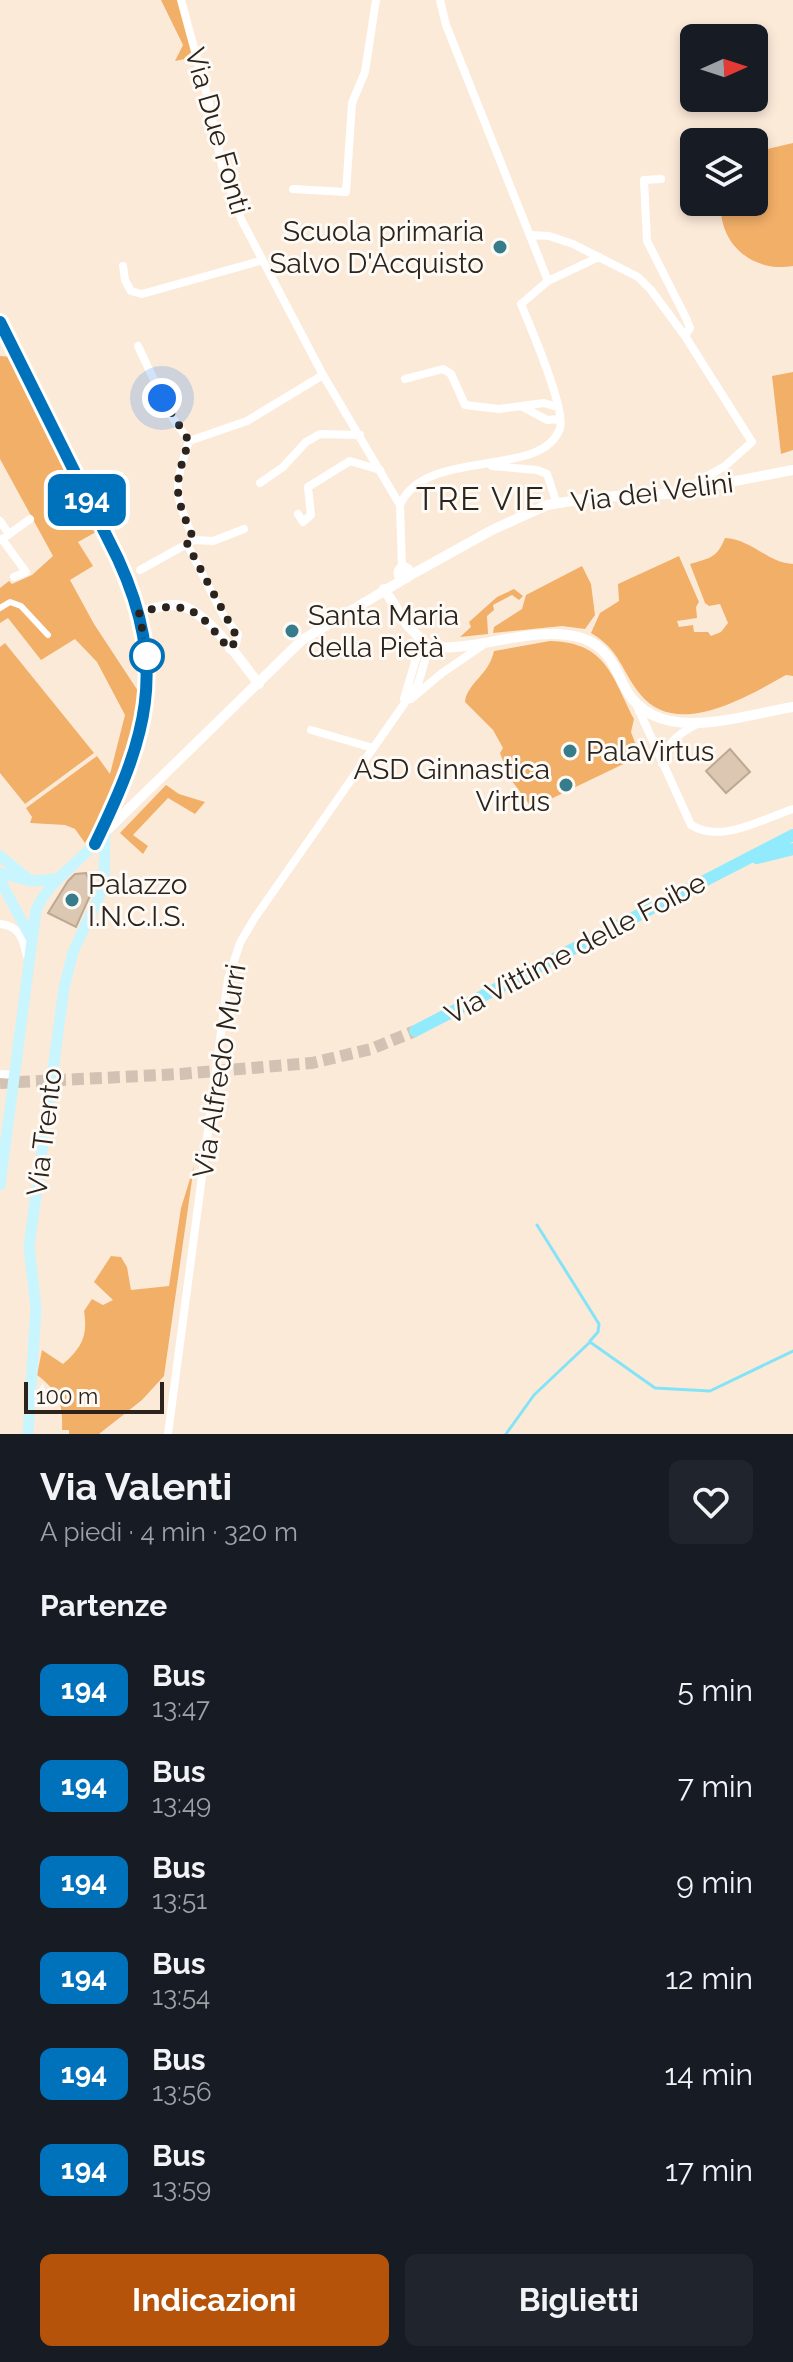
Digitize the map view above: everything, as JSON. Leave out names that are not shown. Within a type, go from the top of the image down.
[{"type":"main road","points":[[0,322],[118,559],[139,612],[147,657],[144,719],[114,817],[95,844],[56,879],[40,901],[31,939],[0,1185]]},
{"type":"main road","name":"Via dei Velini","points":[[103,871],[105,832],[114,817]]},
{"type":"main road","name":"Via Vittime delle Foibe","points":[[415,1031],[793,835]]},
{"type":"main road","name":"Via Vittime delle Foibe","points":[[735,864],[793,842]]},
{"type":"main road","points":[[735,864],[793,849]]},
{"type":"main road","points":[[0,856],[31,881]]},
{"type":"main road","points":[[74,864],[88,861],[103,871]]},
{"type":"main road","name":"Via Trento","points":[[27,1430],[36,1308],[29,1247],[50,1084],[68,969],[82,931],[97,906],[104,886],[103,871]]},
{"type":"main road","points":[[0,873],[31,881],[56,879]]},
{"type":"main road","points":[[0,880],[31,939]]},
{"type":"street","name":"Via Due Fonti","points":[[181,0],[225,177],[260,261],[400,505],[405,569]]},
{"type":"street","points":[[440,0],[446,25],[548,281]]},
{"type":"street","points":[[293,189],[346,192],[352,103],[365,72],[373,1]]},
{"type":"street","points":[[661,179],[644,180],[647,241],[690,328],[685,336]]},
{"type":"street","points":[[530,235],[549,236],[573,244],[638,277],[685,336],[752,442],[725,466],[680,493]]},
{"type":"street","points":[[400,505],[405,493],[419,480],[542,449],[560,428],[545,365],[521,304],[548,281],[599,257]]},
{"type":"street","points":[[123,266],[127,286],[131,291],[142,294],[260,261]]},
{"type":"street","points":[[138,346],[170,414],[189,441],[176,490],[177,501],[190,542],[223,615],[238,634],[236,644],[229,649]]},
{"type":"street","points":[[405,379],[443,369],[451,374],[465,405],[499,409],[544,403],[557,407]]},
{"type":"street","points":[[189,441],[247,421],[323,375]]},
{"type":"street","points":[[523,407],[547,420],[560,419]]},
{"type":"street","points":[[260,483],[283,467],[306,442],[320,434],[360,435]]},
{"type":"street","points":[[298,514],[303,522],[311,515],[308,487],[350,461],[380,470]]},
{"type":"street","points":[[479,465],[537,470],[547,474],[557,504]]},
{"type":"street","name":"Via dei Velini","points":[[104,856],[114,817],[259,684],[302,640],[384,589],[405,569],[427,564],[510,521],[557,504],[596,497],[680,493],[793,470]]},
{"type":"street","points":[[4,538],[30,519]]},
{"type":"street","points":[[0,521],[4,538],[26,572],[14,577]]},
{"type":"street","points":[[140,570],[190,542],[213,541],[244,529]]},
{"type":"street","points":[[384,589],[425,644]]},
{"type":"street","points":[[0,608],[10,602],[21,606],[48,635]]},
{"type":"street","points":[[139,612],[178,605],[189,609],[208,623],[259,684]]},
{"type":"street","points":[[425,644],[487,643],[541,636],[585,639],[607,654],[637,706],[691,825],[707,833],[720,833],[793,809]]},
{"type":"street","points":[[401,707],[442,673],[487,643]]},
{"type":"street","points":[[401,707],[425,644]]},
{"type":"street","points":[[637,706],[646,714],[670,723],[702,722],[793,707]]},
{"type":"street","name":"Via Alfredo Murri","points":[[168,1434],[228,979],[240,943],[254,919],[401,707]]},
{"type":"street","points":[[662,763],[670,743],[678,734],[702,722]]},
{"type":"street","points":[[311,730],[373,748]]},
{"type":"street","points":[[95,844],[105,832]]},
{"type":"street","points":[[0,924],[11,926],[19,932],[28,961]]},
{"type":"street","points":[[0,1074],[14,1075]]},
{"type":"shaded area","points":[[161,0],[179,0],[195,57],[175,61],[183,45]]},
{"type":"shaded area","points":[[793,143],[793,266],[764,265],[752,260],[732,243],[722,217],[768,216],[768,149]]},
{"type":"shaded area","points":[[0,356],[12,357],[96,532],[78,542],[93,566],[70,580],[94,624],[140,694],[140,720],[107,808],[85,843],[75,829],[65,825],[30,823],[32,817],[26,808],[97,756],[110,774],[125,715],[97,662],[75,639],[41,660],[8,618],[0,623],[0,588],[9,581],[12,584],[32,575],[53,556],[0,459]]},
{"type":"shaded area","points":[[793,372],[793,450],[781,454],[772,376]]},
{"type":"shaded area","points":[[725,538],[743,542],[775,560],[793,564],[793,676],[786,675],[712,710],[692,714],[673,713],[655,707],[640,694],[608,646],[591,633],[600,613],[619,601],[618,584],[679,556],[699,602],[697,618],[677,621],[679,627],[693,625],[694,632],[708,632],[711,636],[721,632],[728,623],[720,604],[709,606],[705,603],[690,564],[712,556]]},
{"type":"shaded area","points":[[582,566],[591,584],[595,615],[585,629],[562,626],[493,633],[494,627],[522,609],[526,595]]},
{"type":"shaded area","points":[[514,589],[523,596],[519,600],[512,595],[493,605],[494,610],[487,616],[488,634],[460,637],[471,627],[469,622],[497,597]]},
{"type":"shaded area","points":[[550,641],[584,648],[605,664],[634,719],[631,732],[640,756],[532,808],[509,777],[500,753],[503,748],[493,730],[465,702],[494,651]]},
{"type":"shaded area","points":[[5,643],[94,753],[25,804],[0,773],[0,647]]},
{"type":"shaded area","points":[[166,785],[179,794],[205,802],[195,814],[168,798],[133,835],[148,846],[143,854],[120,833]]},
{"type":"shaded area","points":[[194,1166],[164,1376],[142,1400],[99,1434],[69,1434],[69,1430],[62,1430],[58,1398],[37,1375],[42,1350],[63,1364],[75,1352],[84,1334],[84,1311],[92,1299],[103,1305],[113,1300],[94,1282],[111,1256],[121,1257],[127,1267],[131,1290],[169,1286],[181,1208]]},
{"type":"building","points":[[730,749],[750,772],[726,793],[706,771]]},
{"type":"building","name":"Palazzo I.N.C.I.S.","points":[[86,873],[93,889],[76,927],[48,913],[68,881],[75,874]]},
{"type":"waterway","points":[[537,1225],[599,1324],[598,1332],[590,1341]]},
{"type":"waterway","points":[[506,1434],[534,1395],[590,1342],[655,1388],[710,1391],[793,1351]]},
{"type":"tunnel","points":[[0,1083],[181,1074],[312,1063],[371,1049],[415,1031]]},
{"type":"bus line","name":"194","points":[[0,322],[118,559],[133,592],[144,630],[148,678],[144,719],[135,749],[95,844]]},
{"type":"place","name":"Scuola primaria Salvo D'Acquisto","points":[[500,247]]},
{"type":"place","name":"Santa Maria della Pietà","points":[[292,631]]},
{"type":"place","name":"PalaVirtus","points":[[570,751]]},
{"type":"place","name":"ASD Ginnastica Virtus","points":[[566,785]]},
{"type":"place","name":"Palazzo I.N.C.I.S.","points":[[72,900]]},
{"type":"district","name":"TRE VIE","points":[[481,499]]},
{"type":"route","points":[[147,656],[139,612],[163,606],[178,605],[189,609],[208,623],[229,649],[238,639],[187,544],[194,540],[177,501],[176,490],[189,441],[179,430],[162,398]]}]
